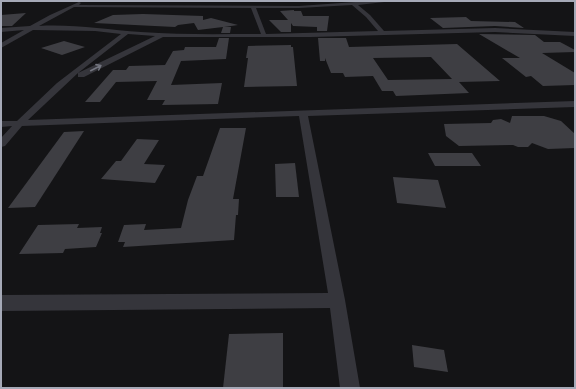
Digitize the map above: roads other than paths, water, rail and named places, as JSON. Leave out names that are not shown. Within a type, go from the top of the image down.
[{"type":"street","points":[[1,46],[33,27],[84,1]]},
{"type":"street","points":[[204,7],[206,1]]},
{"type":"street","points":[[73,6],[299,7],[391,1]]},
{"type":"street","points":[[354,4],[368,16],[382,33]]},
{"type":"street","points":[[253,6],[264,35]]},
{"type":"street","points":[[1,30],[33,27],[84,28],[126,33],[164,35],[264,35],[495,30],[575,34]]},
{"type":"street","points":[[1,144],[18,124],[61,86],[126,33]]},
{"type":"street","points":[[61,86],[164,35]]},
{"type":"street","points":[[1,124],[575,104]]},
{"type":"street","points":[[303,114],[337,300],[350,388]]},
{"type":"street","points":[[1,304],[337,300]]}]
